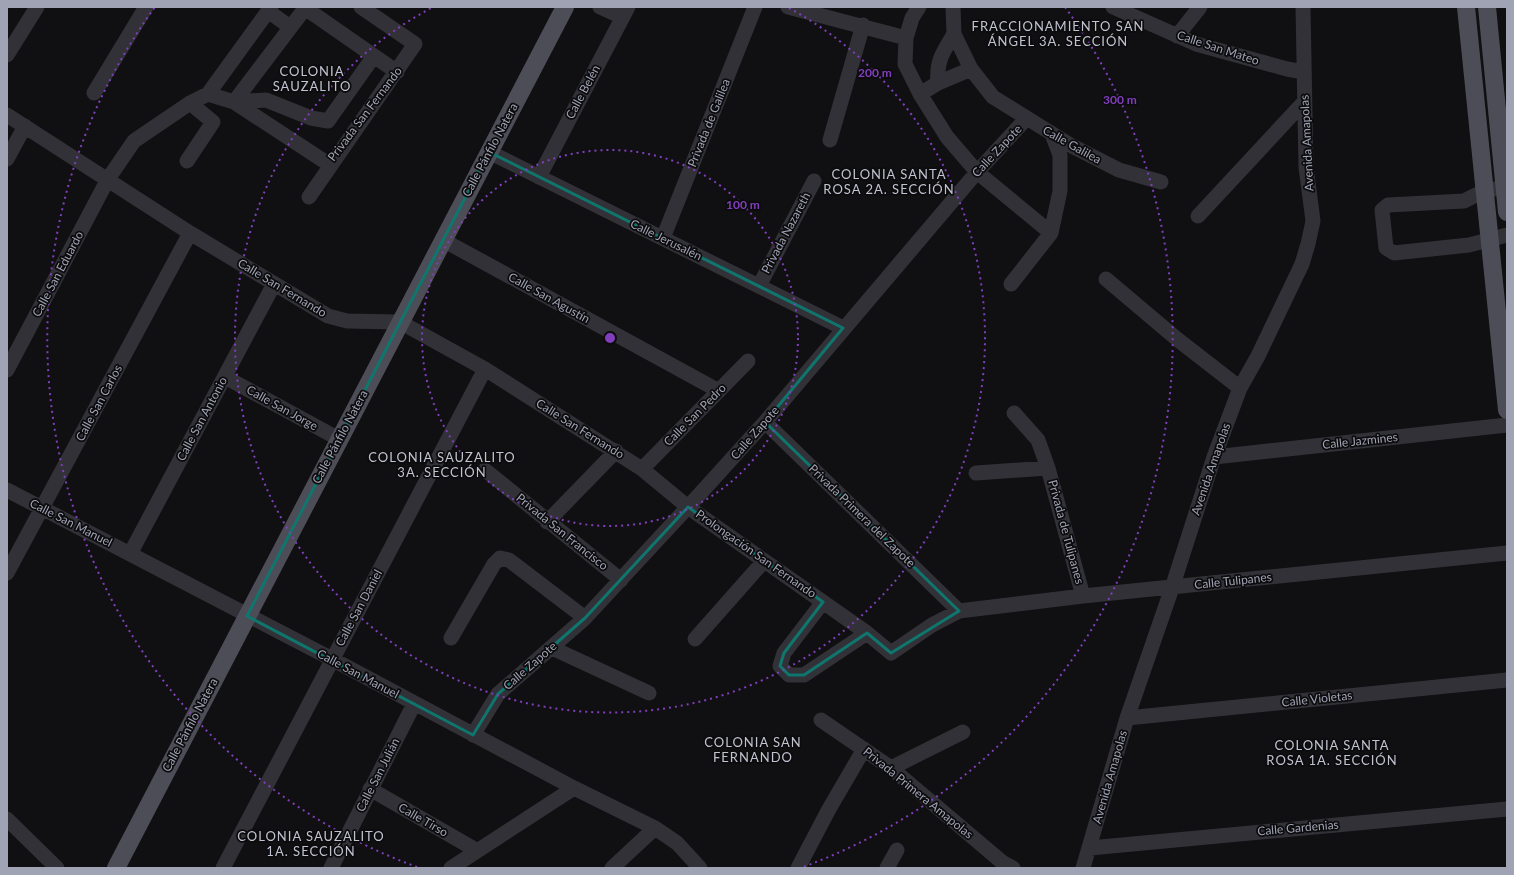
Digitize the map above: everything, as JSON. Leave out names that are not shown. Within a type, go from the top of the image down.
[{"type":"main road","name":"Calle Pánfilo Natera","points":[[116,868],[565,7]]},
{"type":"main road","points":[[1466,7],[1507,410]]},
{"type":"main road","points":[[1487,7],[1507,212]]},
{"type":"street","points":[[7,55],[37,7]]},
{"type":"street","points":[[94,93],[146,7]]},
{"type":"street","name":"Privada San Fernando","points":[[208,94],[234,102],[330,165],[397,72],[415,44],[361,7]]},
{"type":"street","points":[[600,7],[625,12]]},
{"type":"street","name":"Privada de Galilea","points":[[663,238],[755,7]]},
{"type":"street","points":[[788,7],[806,9],[906,38]]},
{"type":"street","points":[[919,7],[912,18],[906,38],[905,64],[920,94],[947,137],[977,172],[1051,233]]},
{"type":"street","name":"Calle Galilea","points":[[953,7],[954,34],[971,69],[993,97],[1026,119],[1118,170],[1161,182]]},
{"type":"street","name":"Calle San Mateo","points":[[1113,7],[1196,44],[1287,69],[1304,72]]},
{"type":"street","points":[[1176,36],[1200,7]]},
{"type":"street","points":[[1303,7],[1304,72]]},
{"type":"street","points":[[234,102],[305,8],[397,72]]},
{"type":"street","points":[[108,179],[134,142],[190,103],[208,94],[270,9],[290,28]]},
{"type":"street","name":"Calle Belén","points":[[539,177],[625,12]]},
{"type":"street","points":[[830,140],[863,25]]},
{"type":"street","points":[[938,83],[937,68],[943,52],[954,34]]},
{"type":"street","points":[[234,102],[266,100],[311,118],[328,120],[374,56]]},
{"type":"street","points":[[920,94],[938,83],[971,69]]},
{"type":"street","name":"Avenida Amapolas","points":[[1083,868],[1127,718],[1172,588],[1214,457],[1240,388],[1258,356],[1302,264],[1310,236],[1313,221],[1306,167],[1304,72]]},
{"type":"street","points":[[1198,216],[1304,102]]},
{"type":"street","points":[[187,161],[213,122],[190,103]]},
{"type":"street","name":"Calle San Fernando","points":[[7,115],[190,233],[328,316],[347,320],[400,322],[485,369],[642,469],[688,507]]},
{"type":"street","name":"Calle Zapote","points":[[473,735],[498,694],[585,618],[621,580],[765,422],[843,328],[977,172],[1026,119]]},
{"type":"street","points":[[7,159],[25,126]]},
{"type":"street","points":[[1011,284],[1051,233],[1060,191],[1060,155],[1052,134]]},
{"type":"street","name":"Calle Jerusalén","points":[[489,152],[843,328]]},
{"type":"street","points":[[309,197],[330,165]]},
{"type":"street","name":"Calle San Eduardo","points":[[7,370],[108,179]]},
{"type":"street","name":"Privada Nazareth","points":[[759,286],[814,181]]},
{"type":"street","points":[[1505,187],[1484,191],[1464,201],[1388,205],[1382,210],[1386,248],[1394,253],[1469,245],[1507,235]]},
{"type":"street","name":"Calle San Carlos","points":[[7,573],[190,233]]},
{"type":"street","name":"Calle San Agustín","points":[[443,240],[719,391]]},
{"type":"street","points":[[1106,279],[1177,339],[1240,388]]},
{"type":"street","name":"Calle San Antonio","points":[[130,554],[274,284]]},
{"type":"street","name":"Calle San Pedro","points":[[642,469],[748,361]]},
{"type":"street","name":"Calle San Daniel","points":[[223,868],[485,369]]},
{"type":"street","name":"Calle San Jorge","points":[[225,376],[339,439]]},
{"type":"street","name":"Privada de Tulipanes","points":[[1014,413],[1038,440],[1048,468],[1083,596]]},
{"type":"street","name":"Privada Primera del Zapote","points":[[765,422],[959,611]]},
{"type":"street","name":"Calle Jazmines","points":[[1214,457],[1507,425]]},
{"type":"street","points":[[547,522],[616,452]]},
{"type":"street","name":"Privada de Tulipanes","points":[[976,474],[1048,468]]},
{"type":"street","name":"Privada San Francisco","points":[[485,470],[547,522],[621,580]]},
{"type":"street","name":"Calle San Manuel","points":[[7,490],[332,659],[574,788],[655,828],[677,843],[700,868]]},
{"type":"street","name":"Prolongación San Fernando","points":[[688,507],[867,633],[891,653],[932,625],[959,611]]},
{"type":"street","name":"Calle Tulipanes","points":[[959,611],[1083,596],[1507,553]]},
{"type":"street","points":[[452,638],[494,564],[500,558],[509,560],[585,618]]},
{"type":"street","points":[[695,639],[764,561]]},
{"type":"street","name":"Prolongación San Fernando","points":[[823,602],[784,653],[780,666],[784,672],[789,675],[804,675],[867,633]]},
{"type":"street","points":[[552,648],[649,693]]},
{"type":"street","name":"Calle Violetas","points":[[1127,718],[1507,680]]},
{"type":"street","name":"Calle San Julián","points":[[331,868],[414,704]]},
{"type":"street","name":"Privada Primera Amapolas","points":[[821,720],[892,768],[1002,862],[1013,868]]},
{"type":"street","points":[[892,768],[963,732]]},
{"type":"street","points":[[798,868],[829,809],[864,749]]},
{"type":"street","points":[[451,868],[476,850],[574,788]]},
{"type":"street","name":"Calle Tirso","points":[[370,789],[476,850]]},
{"type":"street","name":"Calle Gardenias","points":[[1090,848],[1507,808]]},
{"type":"street","points":[[7,819],[57,868]]},
{"type":"street","points":[[612,868],[655,828]]},
{"type":"street","points":[[887,868],[897,850]]},
{"type":"highlighted area","points":[[489,152],[843,328],[765,422],[959,611],[891,653],[867,633],[804,675],[789,675],[780,666],[784,653],[823,602],[688,507],[585,618],[498,694],[473,735],[247,616]]},
{"type":"district","name":"FRACCIONAMIENTO SAN ÁNGEL 3A. SECCIÓN","points":[[1058,34]]},
{"type":"district","name":"COLONIA SAUZALITO","points":[[312,78]]},
{"type":"district","name":"COLONIA SANTA ROSA 2A. SECCIÓN","points":[[889,182]]},
{"type":"district","name":"COLONIA SAUZALITO 3A. SECCIÓN","points":[[442,464]]},
{"type":"district","name":"COLONIA SAN FERNANDO","points":[[753,750]]},
{"type":"district","name":"COLONIA SANTA ROSA 1A. SECCIÓN","points":[[1332,752]]},
{"type":"district","name":"COLONIA SAUZALITO 1A. SECCIÓN","points":[[311,844]]}]
